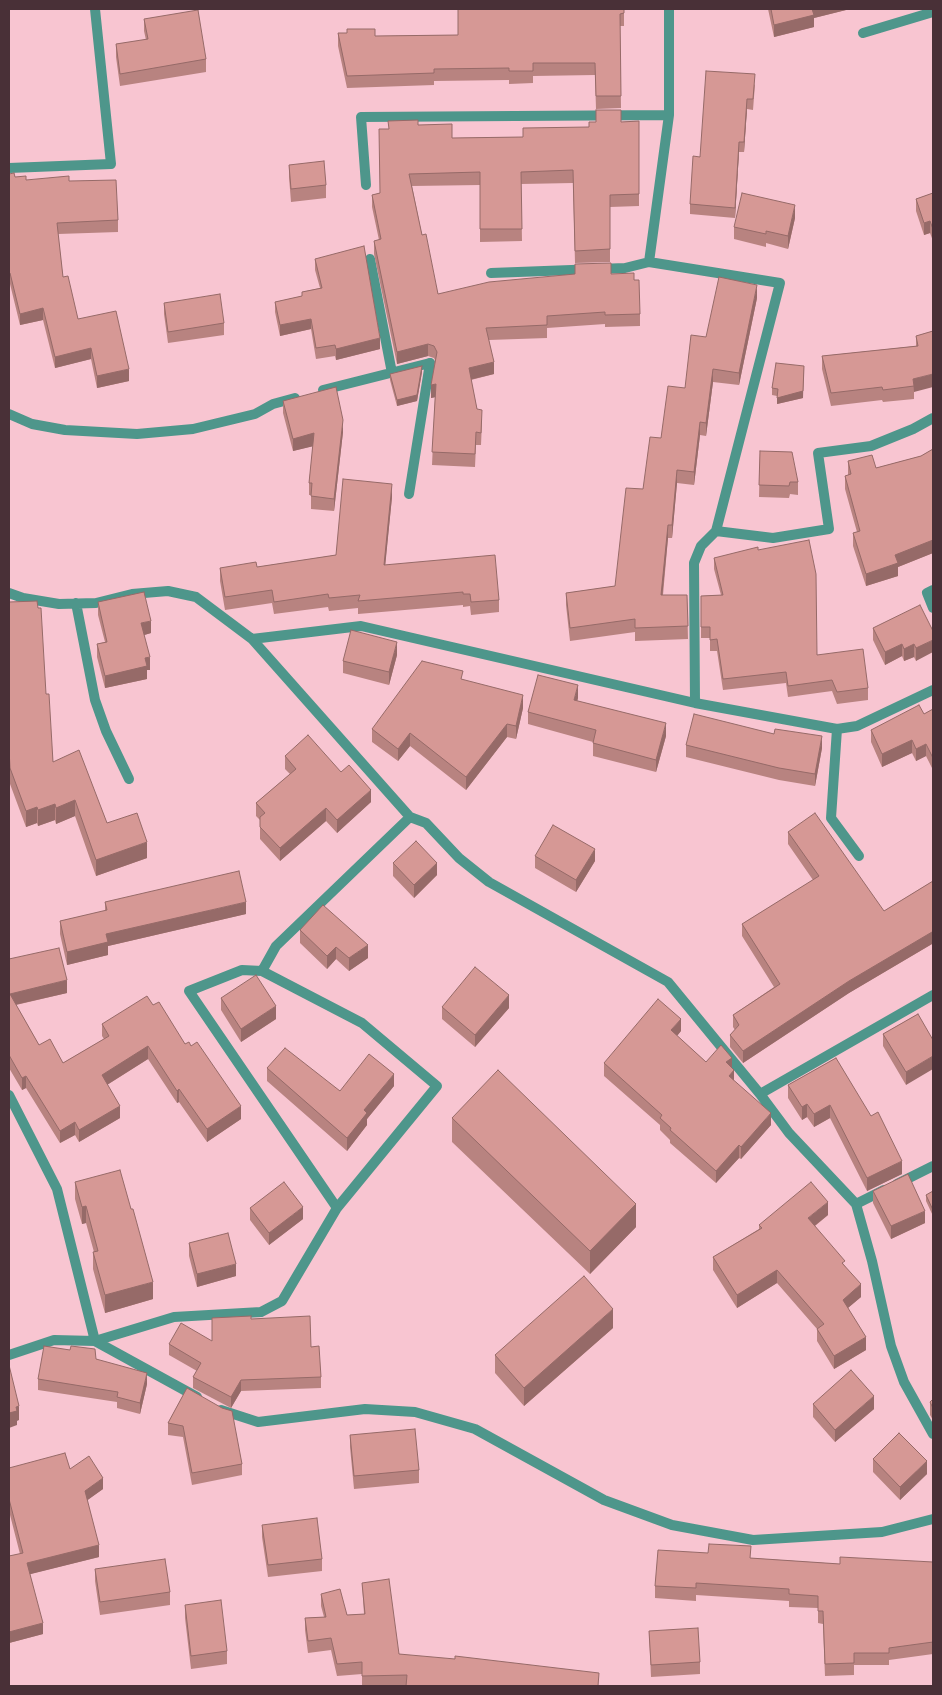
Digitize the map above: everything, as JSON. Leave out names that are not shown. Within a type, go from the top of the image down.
[{"type":"street","points":[[9,168],[111,164],[95,9]]},
{"type":"street","points":[[649,262],[669,115],[669,9]]},
{"type":"street","points":[[864,33],[933,12]]},
{"type":"street","points":[[366,185],[361,117],[669,115]]},
{"type":"street","points":[[370,259],[392,373]]},
{"type":"street","points":[[491,272],[625,268],[649,262],[780,283],[716,532],[701,546],[694,563],[695,703]]},
{"type":"street","points":[[9,414],[32,424],[65,430],[137,434],[193,429],[255,414],[273,404],[312,393],[430,363],[409,494]]},
{"type":"street","points":[[716,532],[773,538],[829,529],[818,453],[871,446],[913,429],[933,418]]},
{"type":"street","points":[[933,590],[927,593],[933,608]]},
{"type":"street","points":[[9,593],[23,598],[59,604],[96,602],[132,594],[168,591],[196,598],[252,640],[410,817],[426,823],[459,858],[489,882],[668,982],[760,1094],[789,1134],[856,1204],[872,1261],[891,1346],[904,1382],[933,1434]]},
{"type":"street","points":[[76,603],[95,700],[106,731],[129,779]]},
{"type":"street","points":[[252,640],[361,626],[695,703],[810,726],[836,729],[857,726],[933,690]]},
{"type":"street","points":[[836,729],[831,818],[859,856]]},
{"type":"street","points":[[262,971],[276,946],[410,817]]},
{"type":"street","points":[[9,1355],[54,1340],[95,1341],[174,1317],[261,1312],[282,1301],[337,1208],[437,1086],[362,1023],[262,971],[242,970],[189,991],[337,1208]]},
{"type":"street","points":[[760,1094],[933,995]]},
{"type":"street","points":[[9,1094],[56,1189],[95,1341],[224,1413],[258,1422],[365,1409],[415,1412],[475,1429],[604,1500],[672,1525],[753,1540],[882,1532],[933,1519]]},
{"type":"street","points":[[856,1204],[933,1166]]},
{"type":"building","points":[[458,9],[624,9],[624,13],[620,14],[621,96],[596,96],[595,63],[533,63],[533,71],[509,71],[509,68],[434,69],[434,73],[347,76],[338,33],[347,33],[347,29],[375,29],[375,36],[458,35]]},
{"type":"building","points":[[771,9],[812,9],[814,15],[774,25]]},
{"type":"building","points":[[198,10],[206,59],[120,74],[116,44],[148,39],[144,19]]},
{"type":"building","points":[[706,71],[755,74],[753,99],[747,99],[744,142],[739,142],[735,208],[690,204],[693,156],[700,157]]},
{"type":"building","points":[[596,110],[621,110],[621,122],[639,121],[639,194],[610,195],[610,249],[575,251],[573,170],[521,172],[522,229],[480,229],[480,172],[409,174],[422,235],[426,234],[438,294],[489,282],[575,274],[575,264],[611,263],[611,274],[634,273],[634,280],[639,280],[640,314],[605,315],[605,312],[547,316],[547,325],[486,328],[494,362],[469,368],[477,409],[482,410],[481,433],[476,432],[475,454],[432,452],[436,384],[431,385],[437,352],[434,346],[428,344],[397,352],[374,241],[381,239],[372,195],[380,193],[379,129],[389,129],[388,121],[418,120],[418,125],[452,124],[452,138],[523,137],[523,128],[589,127],[589,122],[596,122]]},
{"type":"building","points":[[324,161],[326,185],[291,189],[289,165]]},
{"type":"building","points":[[14,173],[15,177],[26,176],[26,180],[69,176],[69,181],[116,180],[118,220],[57,223],[63,277],[68,276],[78,319],[116,311],[129,369],[97,376],[91,348],[55,357],[43,308],[20,314],[9,273],[9,174]]},
{"type":"building","points":[[742,193],[795,205],[788,236],[766,231],[766,234],[734,227]]},
{"type":"building","points":[[933,193],[933,229],[930,221],[924,223],[916,199]]},
{"type":"building","points":[[364,246],[380,338],[336,349],[335,345],[316,348],[311,319],[280,325],[275,302],[302,296],[302,292],[322,288],[315,259]]},
{"type":"building","points":[[719,277],[757,285],[739,373],[713,369],[706,423],[700,422],[694,472],[677,470],[672,525],[668,525],[661,595],[687,595],[688,626],[635,628],[635,619],[570,628],[566,593],[615,586],[626,488],[643,489],[650,437],[661,438],[668,386],[685,388],[691,335],[706,337]]},
{"type":"building","points":[[220,294],[224,323],[168,332],[164,303]]},
{"type":"building","points":[[933,331],[933,374],[913,379],[914,386],[883,390],[882,387],[831,393],[822,356],[918,346],[916,336]]},
{"type":"building","points":[[776,363],[804,366],[803,391],[777,398],[778,389],[772,388]]},
{"type":"building","points":[[422,366],[417,395],[397,400],[390,374]]},
{"type":"building","points":[[336,387],[343,420],[334,499],[311,496],[312,483],[309,483],[314,433],[293,439],[283,401]]},
{"type":"building","points":[[933,449],[933,540],[895,555],[898,563],[866,574],[853,533],[860,531],[845,476],[851,474],[848,461],[872,455],[876,468],[921,456]]},
{"type":"building","points":[[760,451],[792,452],[798,482],[790,482],[789,486],[759,485]]},
{"type":"building","points":[[343,479],[392,484],[384,565],[495,555],[499,600],[471,602],[470,594],[463,594],[463,592],[358,601],[360,595],[329,598],[328,594],[274,602],[272,590],[225,597],[220,568],[256,562],[257,567],[336,555]]},
{"type":"building","points":[[809,540],[816,574],[817,655],[863,649],[868,688],[837,692],[832,680],[788,686],[786,672],[723,679],[717,639],[710,640],[710,627],[701,627],[701,596],[723,595],[714,558],[758,547],[758,550]]},
{"type":"building","points":[[144,592],[151,621],[141,623],[150,657],[145,658],[147,666],[105,676],[97,644],[107,642],[98,602]]},
{"type":"building","points":[[37,601],[38,608],[41,608],[46,694],[49,694],[53,762],[79,750],[107,823],[137,813],[147,842],[96,860],[75,800],[56,808],[55,804],[38,810],[37,807],[26,811],[10,768],[9,602]]},
{"type":"building","points":[[920,605],[933,631],[933,640],[916,648],[914,644],[904,649],[902,644],[885,652],[873,628]]},
{"type":"building","points":[[351,630],[397,642],[389,672],[343,661]]},
{"type":"building","points":[[422,661],[463,671],[461,679],[523,695],[516,726],[507,724],[466,777],[410,733],[398,749],[372,729]]},
{"type":"building","points":[[538,675],[578,685],[574,700],[666,723],[656,760],[593,743],[596,730],[528,712]]},
{"type":"building","points":[[919,705],[924,714],[933,709],[933,758],[926,744],[916,749],[912,740],[882,754],[871,730]]},
{"type":"building","points":[[694,714],[774,734],[775,729],[822,736],[815,774],[779,768],[686,745]]},
{"type":"building","points":[[308,735],[341,772],[349,765],[371,790],[337,820],[326,808],[280,848],[260,827],[260,817],[265,813],[256,803],[296,769],[285,756]]},
{"type":"building","points":[[815,813],[884,911],[933,881],[933,934],[932,932],[849,981],[743,1051],[730,1035],[739,1025],[733,1015],[780,984],[742,924],[819,876],[788,832]]},
{"type":"building","points":[[553,825],[595,849],[576,880],[535,856]]},
{"type":"building","points":[[416,841],[437,863],[414,885],[393,863]]},
{"type":"building","points":[[239,871],[246,902],[106,934],[108,942],[67,952],[60,921],[107,910],[105,902]]},
{"type":"building","points":[[323,905],[368,945],[349,958],[336,947],[327,956],[300,930]]},
{"type":"building","points":[[59,948],[67,980],[10,994],[39,1045],[50,1039],[63,1063],[109,1036],[102,1024],[147,996],[153,1005],[159,1002],[185,1044],[189,1042],[191,1046],[197,1042],[241,1106],[207,1129],[179,1089],[177,1091],[148,1046],[102,1075],[120,1106],[79,1130],[75,1122],[60,1131],[26,1076],[22,1078],[9,1055],[9,959]]},
{"type":"building","points":[[475,967],[509,995],[475,1035],[442,1007]]},
{"type":"building","points":[[256,975],[276,1006],[241,1029],[221,998]]},
{"type":"building","points":[[658,999],[681,1019],[671,1030],[706,1062],[721,1045],[732,1058],[726,1062],[734,1070],[729,1076],[771,1113],[741,1147],[739,1145],[716,1171],[670,1130],[671,1128],[660,1118],[662,1115],[604,1063]]},
{"type":"building","points":[[918,1014],[933,1040],[933,1056],[906,1072],[883,1034]]},
{"type":"building","points":[[285,1048],[340,1091],[369,1054],[394,1074],[364,1110],[367,1113],[347,1138],[267,1068]]},
{"type":"building","points":[[836,1058],[871,1116],[878,1112],[902,1161],[867,1178],[830,1105],[814,1114],[807,1104],[802,1107],[788,1085]]},
{"type":"building","points":[[498,1070],[636,1204],[590,1251],[452,1118]]},
{"type":"building","points":[[120,1170],[153,1282],[105,1295],[93,1252],[98,1251],[86,1206],[82,1207],[75,1182]]},
{"type":"building","points":[[908,1174],[925,1211],[891,1226],[873,1191]]},
{"type":"building","points":[[284,1182],[303,1207],[269,1233],[250,1208]]},
{"type":"building","points":[[811,1182],[828,1202],[808,1218],[845,1261],[842,1263],[861,1284],[843,1300],[866,1337],[834,1356],[817,1329],[824,1324],[777,1270],[737,1295],[713,1257],[762,1228],[759,1225]]},
{"type":"building","points":[[933,1191],[933,1210],[926,1195]]},
{"type":"building","points":[[228,1233],[236,1264],[197,1274],[189,1243]]},
{"type":"building","points":[[584,1276],[613,1309],[524,1388],[495,1355]]},
{"type":"building","points":[[251,1316],[251,1319],[310,1316],[311,1347],[319,1346],[321,1377],[241,1380],[231,1397],[193,1377],[201,1363],[169,1344],[181,1323],[212,1341],[212,1318]]},
{"type":"building","points":[[44,1346],[70,1350],[71,1346],[95,1349],[96,1359],[147,1373],[140,1403],[117,1397],[118,1392],[38,1379]]},
{"type":"building","points":[[9,1365],[19,1406],[16,1407],[17,1411],[9,1413]]},
{"type":"building","points":[[851,1370],[874,1396],[835,1430],[813,1404]]},
{"type":"building","points":[[187,1388],[222,1408],[232,1411],[242,1464],[192,1473],[183,1426],[168,1423]]},
{"type":"building","points":[[415,1429],[419,1470],[354,1476],[350,1435]]},
{"type":"building","points":[[899,1433],[927,1461],[900,1487],[873,1459]]},
{"type":"building","points":[[65,1453],[70,1469],[89,1456],[103,1478],[85,1491],[99,1545],[27,1563],[43,1623],[9,1632],[9,1556],[23,1553],[9,1499],[9,1468]]},
{"type":"building","points":[[317,1518],[322,1559],[268,1565],[262,1525]]},
{"type":"building","points":[[709,1544],[751,1546],[750,1558],[840,1564],[840,1557],[933,1562],[933,1642],[889,1648],[889,1653],[854,1653],[854,1663],[825,1664],[823,1611],[818,1611],[818,1596],[789,1594],[789,1589],[696,1583],[696,1588],[655,1586],[658,1550],[708,1553]]},
{"type":"building","points":[[165,1559],[170,1592],[100,1602],[95,1569]]},
{"type":"building","points":[[389,1579],[399,1654],[455,1659],[455,1656],[599,1673],[598,1686],[406,1686],[407,1675],[362,1676],[362,1662],[337,1664],[331,1638],[308,1641],[305,1618],[326,1617],[321,1594],[340,1589],[347,1615],[365,1614],[362,1583]]},
{"type":"building","points":[[221,1600],[227,1651],[191,1656],[185,1605]]},
{"type":"building","points":[[698,1628],[700,1662],[651,1665],[649,1631]]}]
